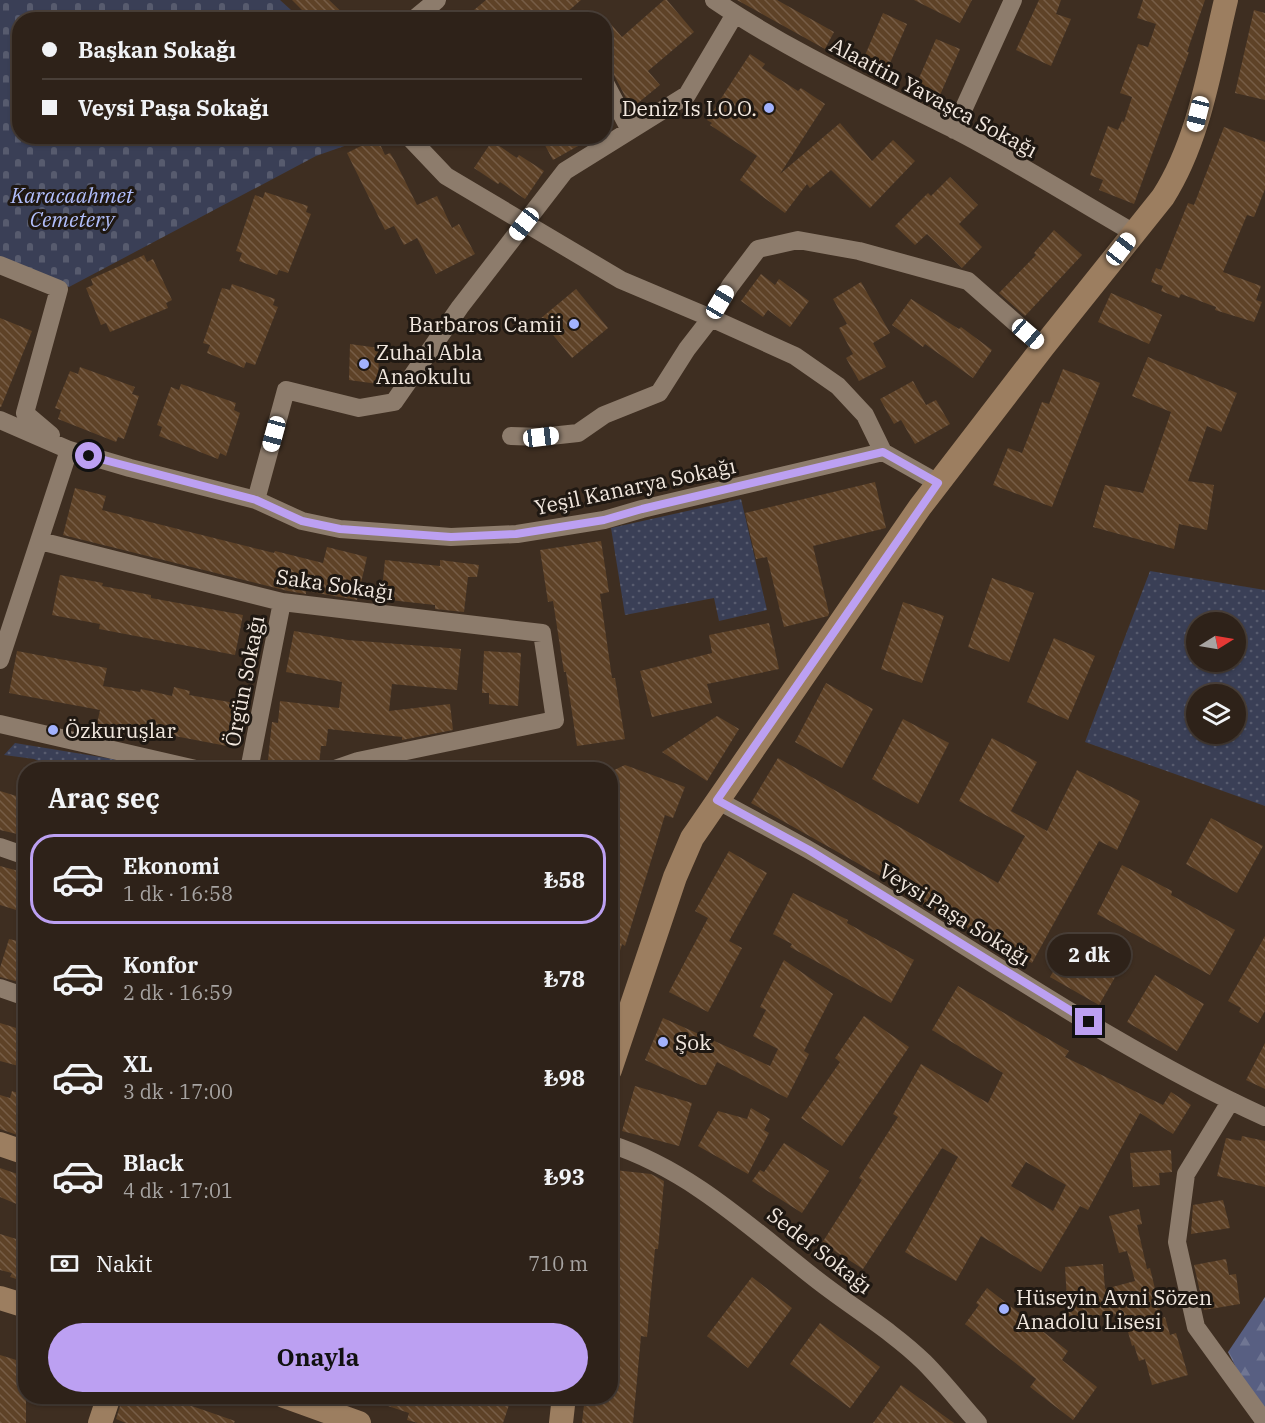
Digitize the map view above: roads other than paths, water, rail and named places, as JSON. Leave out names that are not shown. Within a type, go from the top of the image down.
[{"type":"street","points":[[423,12],[437,0]]},
{"type":"street","name":"Alaattin Yavaşca Sokağı","points":[[714,0],[832,69],[954,130],[1134,233]]},
{"type":"street","points":[[954,130],[1013,0]]},
{"type":"street","points":[[618,1046],[675,877],[692,838],[938,483],[1173,181],[1188,147],[1226,0]]},
{"type":"street","points":[[612,141],[687,95],[735,14]]},
{"type":"street","points":[[612,96],[630,130]]},
{"type":"street","points":[[416,144],[446,176],[621,280],[795,357],[838,386],[865,415],[883,452],[938,483]]},
{"type":"street","points":[[256,500],[286,390],[359,408],[394,402],[460,307],[565,171],[608,144]]},
{"type":"street","points":[[511,436],[541,437],[578,433],[604,415],[659,393],[687,349],[711,318],[730,285],[758,249],[798,240],[859,252],[968,281],[1042,347]]},
{"type":"street","points":[[0,265],[58,289],[25,413],[69,450],[0,660]]},
{"type":"street","name":"Yeşil Kanarya Sokağı","points":[[0,420],[69,450],[256,500],[302,521],[340,529],[451,537],[516,534],[604,520],[883,452]]},
{"type":"street","name":"Saka Sokağı","points":[[40,541],[282,602],[542,633],[555,720],[353,762]]},
{"type":"street","name":"Örgün Sokağı","points":[[251,762],[282,602]]},
{"type":"street","points":[[0,724],[165,762]]},
{"type":"street","name":"Veysi Paşa Sokağı","points":[[717,800],[809,850],[1108,1034],[1230,1102],[1265,1118]]},
{"type":"street","points":[[0,847],[18,853]]},
{"type":"street","points":[[0,988],[18,994]]},
{"type":"street","points":[[1230,1102],[1186,1174],[1177,1242],[1196,1327],[1265,1422]]},
{"type":"street","points":[[0,1144],[18,1150]]},
{"type":"street","name":"Sedef Sokağı","points":[[618,1147],[637,1153],[682,1177],[745,1220],[814,1277],[867,1315],[923,1361],[978,1423]]},
{"type":"street","points":[[0,1298],[18,1304]]},
{"type":"street","points":[[100,1423],[106,1404]]},
{"type":"street","points":[[306,1404],[359,1423]]},
{"type":"street","points":[[561,1423],[563,1404]]},
{"type":"place","name":"Deniz Is I.O.O.","points":[[769,108]]},
{"type":"place","name":"Barbaros Camii","points":[[574,324]]},
{"type":"place","name":"Zuhal Abla Anaokulu","points":[[364,364]]},
{"type":"place","name":"Özkuruşlar","points":[[53,730]]},
{"type":"place","name":"Şok","points":[[663,1042]]},
{"type":"place","name":"Hüseyin Avni Sözen Anadolu Lisesi","points":[[1004,1309]]},
{"type":"park label","name":"Karacaahmet Cemetery","points":[[72,207]]}]
